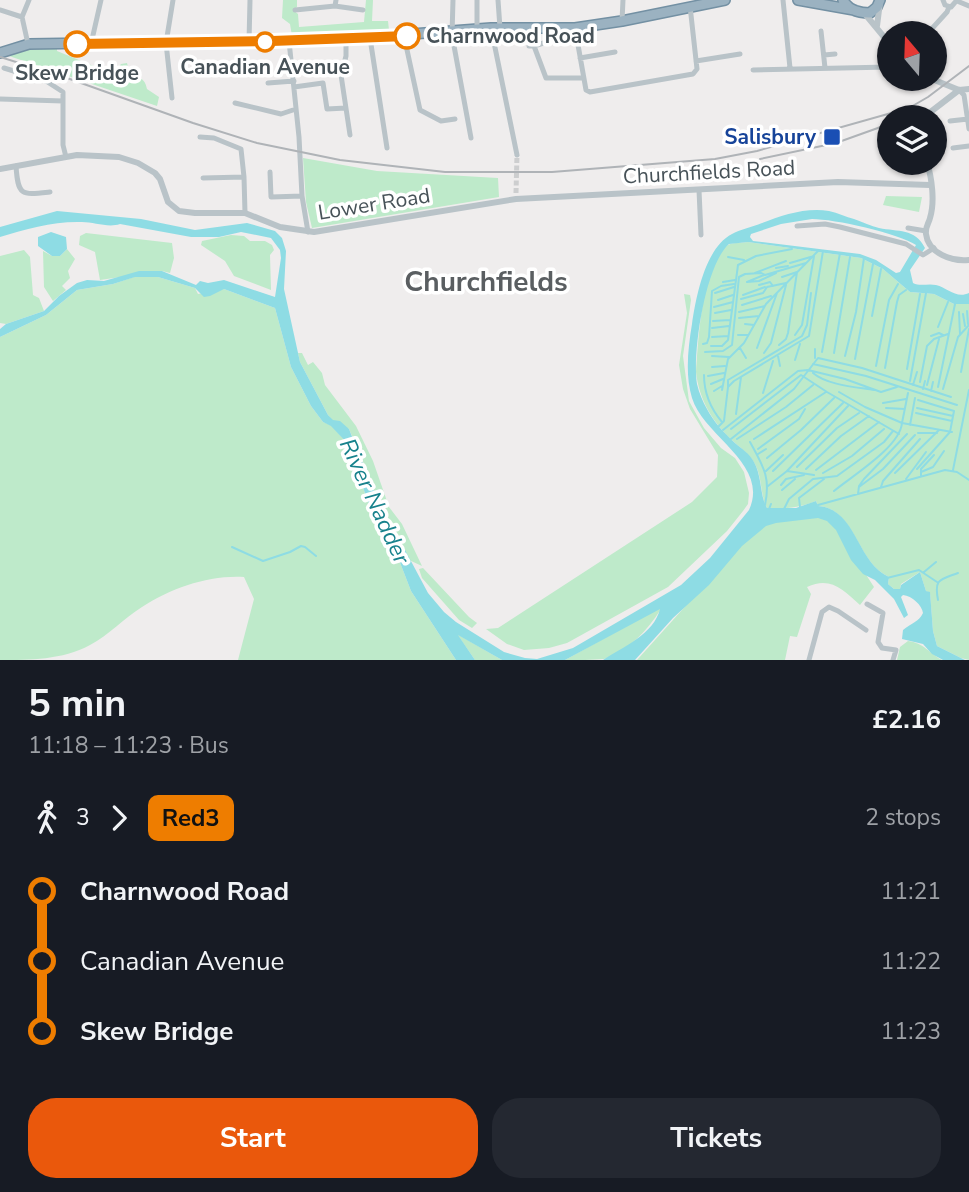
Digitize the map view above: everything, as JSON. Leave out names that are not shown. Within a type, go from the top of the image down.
[{"type":"highway","points":[[0,53],[29,44],[289,41],[404,36],[495,28],[575,28],[622,22],[725,0]]},
{"type":"highway","points":[[798,0],[859,12],[874,11],[880,0]]},
{"type":"highway","points":[[827,6],[841,0],[846,6],[859,12]]},
{"type":"street","points":[[29,0],[22,17],[29,44]]},
{"type":"street","points":[[91,44],[102,0]]},
{"type":"street","points":[[172,98],[166,43],[173,0]]},
{"type":"street","points":[[249,42],[250,0]]},
{"type":"street","points":[[453,0],[452,32],[471,138]]},
{"type":"street","points":[[477,0],[477,29]]},
{"type":"street","points":[[498,0],[495,28],[517,155]]},
{"type":"street","points":[[622,22],[623,0]]},
{"type":"street","points":[[783,0],[790,68]]},
{"type":"street","points":[[878,21],[880,0]]},
{"type":"street","points":[[943,0],[949,7]]},
{"type":"street","points":[[939,21],[957,0],[969,6]]},
{"type":"street","points":[[295,10],[335,3],[363,10]]},
{"type":"street","points":[[575,28],[583,78],[586,89],[590,92],[693,74],[696,61],[690,6]]},
{"type":"street","points":[[0,10],[22,17]]},
{"type":"street","points":[[859,12],[877,27]]},
{"type":"street","points":[[821,31],[825,68]]},
{"type":"street","points":[[404,36],[420,110],[441,121],[455,119]]},
{"type":"street","points":[[370,38],[387,148]]},
{"type":"street","points":[[345,39],[346,56],[341,75],[350,135]]},
{"type":"street","points":[[553,40],[532,46],[546,78],[583,78]]},
{"type":"street","points":[[289,41],[302,196],[309,232]]},
{"type":"street","points":[[580,58],[615,52]]},
{"type":"street","points":[[696,61],[740,54]]},
{"type":"street","points":[[824,55],[835,54]]},
{"type":"street","points":[[753,70],[877,67]]},
{"type":"street","points":[[4,68],[46,80],[63,92],[63,145],[66,156]]},
{"type":"street","points":[[268,83],[323,83],[327,109],[346,108]]},
{"type":"street","points":[[947,85],[964,95],[969,129]]},
{"type":"street","points":[[939,105],[959,90],[969,89]]},
{"type":"street","points":[[0,99],[63,101]]},
{"type":"street","points":[[235,103],[281,114],[296,109]]},
{"type":"street","points":[[950,121],[968,119]]},
{"type":"street","points":[[200,137],[214,138],[241,149],[245,212]]},
{"type":"street","points":[[953,148],[969,146]]},
{"type":"street","name":"Lower Road","points":[[0,169],[66,156],[119,157],[138,163],[155,173],[169,202],[184,213],[245,212],[280,227],[309,232],[401,219],[490,202]]},
{"type":"street","points":[[16,166],[19,190],[26,194],[34,191],[50,192]]},
{"type":"street","points":[[270,172],[271,197],[302,196]]},
{"type":"street","points":[[929,175],[931,215],[926,232],[927,239],[949,259],[969,260]]},
{"type":"street","points":[[204,178],[244,177]]},
{"type":"street","name":"Churchfields Road","points":[[490,202],[516,196],[844,182],[930,185]]},
{"type":"street","points":[[699,190],[701,236]]},
{"type":"street","points":[[797,226],[825,224],[889,239],[920,255],[927,254],[934,248]]},
{"type":"street","points":[[908,228],[926,232]]},
{"type":"street","points":[[867,604],[883,613],[878,637],[882,648],[896,650],[893,660]]},
{"type":"street","points":[[809,660],[822,612],[829,607],[866,630]]},
{"type":"green space","points":[[283,0],[297,0],[297,7],[293,10],[298,14],[299,27],[364,22],[366,0],[373,0],[372,21],[388,21],[389,30],[360,34],[292,36],[290,24],[282,18]]},
{"type":"green space","points":[[57,48],[57,51],[113,74],[121,64],[127,63],[129,71],[143,80],[147,89],[159,97],[157,106],[9,56],[25,50]]},
{"type":"green space","points":[[303,158],[377,171],[498,178],[499,197],[312,228],[306,202]]},
{"type":"green space","points":[[886,196],[922,197],[919,212],[883,205]]},
{"type":"green space","points":[[86,233],[172,243],[174,258],[170,273],[162,271],[100,280],[95,252],[79,245],[80,236]]},
{"type":"green space","points":[[231,235],[244,236],[250,241],[265,241],[272,245],[274,250],[270,255],[271,290],[234,276],[225,261],[201,245],[202,241]]},
{"type":"green space","points":[[748,242],[861,258],[883,269],[910,292],[934,294],[954,304],[969,304],[969,660],[937,646],[930,593],[926,591],[920,572],[901,584],[900,589],[894,589],[888,584],[889,577],[869,560],[848,526],[831,509],[818,506],[816,501],[792,508],[767,508],[754,462],[720,427],[708,410],[700,392],[696,372],[706,286],[718,255],[726,246]]},
{"type":"green space","points":[[67,249],[75,259],[68,271],[70,278],[62,286],[66,290],[53,301],[44,287],[43,251],[52,256],[60,256]]},
{"type":"green space","points":[[24,250],[30,257],[33,295],[39,298],[44,311],[6,324],[0,323],[0,256]]},
{"type":"green space","points":[[134,277],[158,277],[195,288],[198,294],[224,289],[275,308],[291,367],[311,406],[323,422],[331,425],[347,443],[370,507],[394,547],[411,591],[456,660],[238,660],[254,599],[244,577],[231,577],[191,584],[166,594],[135,611],[97,641],[68,654],[0,660],[0,337],[46,315],[77,290],[113,284]]},
{"type":"green space","points":[[684,294],[690,295],[691,300],[683,356],[689,401],[704,428],[721,448],[735,458],[744,472],[749,493],[748,504],[727,531],[668,587],[567,643],[524,650],[507,644],[486,629],[498,628],[692,502],[717,477],[718,455],[690,409],[683,389],[679,365],[687,313]]},
{"type":"green space","points":[[298,353],[302,353],[308,365],[313,362],[322,373],[325,385],[356,426],[373,461],[389,507],[402,524],[422,566],[409,560],[378,505],[371,480],[349,429],[333,421],[328,415],[300,362]]},
{"type":"green space","points":[[814,516],[830,519],[874,587],[860,605],[836,586],[823,583],[807,587],[811,594],[797,637],[790,636],[785,660],[637,660],[762,521]]},
{"type":"green space","points":[[423,568],[477,623],[472,628],[459,620],[422,578],[419,569]]},
{"type":"green space","points":[[661,609],[650,625],[621,651],[604,659],[565,660]]},
{"type":"green space","points":[[457,634],[502,660],[475,660]]},
{"type":"green space","points":[[908,641],[922,646],[942,660],[897,660],[900,647]]},
{"type":"water","name":"River Nadder","points":[[812,210],[829,211],[876,227],[911,234],[925,248],[910,270],[913,283],[936,285],[960,295],[969,293],[969,304],[954,304],[934,294],[910,292],[883,269],[861,258],[748,242],[729,244],[713,271],[702,311],[697,352],[697,384],[712,418],[754,462],[767,508],[796,508],[816,501],[818,506],[831,509],[849,526],[869,560],[889,577],[888,584],[894,589],[900,589],[901,585],[920,572],[926,591],[930,592],[937,646],[965,660],[943,660],[932,654],[923,644],[902,639],[903,630],[923,613],[921,607],[913,599],[903,595],[901,597],[908,615],[904,618],[894,599],[875,580],[863,574],[851,560],[836,530],[827,521],[818,518],[766,526],[742,546],[709,585],[673,618],[635,660],[603,660],[645,633],[657,618],[660,609],[565,660],[502,660],[458,635],[475,660],[456,660],[411,591],[394,547],[370,507],[347,443],[331,426],[323,422],[311,406],[291,367],[275,308],[224,289],[204,297],[195,288],[158,277],[135,277],[77,290],[46,315],[0,337],[0,329],[6,324],[44,311],[77,283],[87,280],[104,281],[139,271],[162,271],[196,285],[200,281],[208,283],[224,280],[275,297],[281,258],[280,250],[271,238],[241,232],[219,237],[191,237],[120,224],[82,222],[51,224],[0,237],[0,227],[57,211],[141,219],[195,230],[247,223],[275,231],[282,238],[286,251],[284,289],[300,362],[328,415],[349,429],[383,514],[428,593],[456,622],[504,652],[537,659],[573,648],[681,585],[710,558],[749,510],[753,494],[751,479],[733,451],[699,412],[688,380],[689,342],[699,287],[715,250],[735,232],[795,212]],"holes":[[[822,220],[881,232],[916,245],[900,272],[896,273],[876,260],[860,254],[753,241],[750,237],[751,234],[781,224]]]},
{"type":"water","points":[[51,232],[66,237],[67,249],[60,256],[52,256],[38,246],[38,237]]},
{"type":"waterway","points":[[711,346],[722,346],[728,340],[738,265],[756,256],[792,249]]},
{"type":"waterway","points":[[722,390],[728,359],[744,343],[766,304],[818,251]]},
{"type":"waterway","points":[[719,426],[724,421],[728,387],[809,336],[823,251]]},
{"type":"waterway","points":[[822,352],[840,253]]},
{"type":"waterway","points":[[790,263],[814,256],[802,325],[795,335]]},
{"type":"waterway","points":[[728,257],[744,260]]},
{"type":"waterway","points":[[834,353],[850,257]]},
{"type":"waterway","points":[[845,356],[856,312],[864,258]]},
{"type":"waterway","points":[[755,273],[786,261]]},
{"type":"waterway","points":[[705,352],[723,351],[732,345],[739,277],[745,274],[765,275],[806,263]]},
{"type":"waterway","points":[[855,359],[873,264]]},
{"type":"waterway","points":[[776,268],[788,266]]},
{"type":"waterway","points":[[872,316],[881,269]]},
{"type":"waterway","points":[[779,345],[788,333],[797,272],[782,277]]},
{"type":"waterway","points":[[764,275],[747,282],[759,281],[776,273]]},
{"type":"waterway","points":[[723,282],[735,280]]},
{"type":"waterway","points":[[759,285],[770,282],[773,286]]},
{"type":"waterway","points":[[741,299],[763,293],[767,287],[786,283]]},
{"type":"waterway","points":[[703,344],[707,343],[709,337],[712,291],[734,284]]},
{"type":"waterway","points":[[876,366],[889,300],[898,284]]},
{"type":"waterway","points":[[764,353],[771,343],[786,285]]},
{"type":"waterway","points":[[715,293],[734,287]]},
{"type":"waterway","points":[[743,295],[765,287]]},
{"type":"waterway","points":[[885,368],[897,302],[899,295],[906,290]]},
{"type":"waterway","points":[[757,348],[777,293]]},
{"type":"waterway","points":[[728,386],[728,380],[802,336],[807,325],[811,293]]},
{"type":"waterway","points":[[910,381],[926,293]]},
{"type":"waterway","points":[[907,369],[920,294]]},
{"type":"waterway","points":[[718,300],[733,295]]},
{"type":"waterway","points":[[742,305],[771,296]]},
{"type":"waterway","points":[[714,307],[733,302]]},
{"type":"waterway","points":[[938,327],[948,302]]},
{"type":"waterway","points":[[938,387],[955,304]]},
{"type":"waterway","points":[[739,312],[765,306]]},
{"type":"waterway","points":[[715,313],[731,310]]},
{"type":"waterway","points":[[967,311],[968,324]]},
{"type":"waterway","points":[[959,312],[960,334]]},
{"type":"waterway","points":[[963,314],[965,326]]},
{"type":"waterway","points":[[739,318],[759,316]]},
{"type":"waterway","points":[[713,321],[730,320]]},
{"type":"waterway","points":[[745,324],[754,325]]},
{"type":"waterway","points":[[943,389],[958,337],[969,325]]},
{"type":"waterway","points":[[712,328],[729,326]]},
{"type":"waterway","points":[[961,372],[969,329]]},
{"type":"waterway","points":[[931,336],[939,333],[943,335]]},
{"type":"waterway","points":[[920,382],[927,346],[934,339],[948,334]]},
{"type":"waterway","points":[[738,335],[748,335]]},
{"type":"waterway","points":[[712,337],[728,336]]},
{"type":"waterway","points":[[927,385],[939,339]]},
{"type":"waterway","points":[[795,360],[800,344]]},
{"type":"waterway","points":[[740,348],[746,358]]},
{"type":"waterway","points":[[815,349],[815,358]]},
{"type":"waterway","points":[[712,356],[729,357]]},
{"type":"waterway","points":[[778,356],[780,366]]},
{"type":"waterway","points":[[731,439],[794,389],[818,358],[862,368],[951,397]]},
{"type":"waterway","points":[[763,393],[773,361]]},
{"type":"waterway","points":[[813,364],[866,376],[957,405]]},
{"type":"waterway","points":[[712,367],[725,366]]},
{"type":"waterway","points":[[723,430],[798,371],[808,370],[845,379],[881,392],[897,387]]},
{"type":"waterway","points":[[913,385],[917,372]]},
{"type":"waterway","points":[[708,376],[724,373]]},
{"type":"waterway","points":[[813,373],[833,383],[874,390]]},
{"type":"waterway","points":[[704,375],[709,400],[722,422]]},
{"type":"waterway","points":[[731,429],[801,375],[899,434]]},
{"type":"waterway","points":[[736,414],[741,377]]},
{"type":"waterway","points":[[711,384],[723,379]]},
{"type":"waterway","points":[[923,389],[925,381]]},
{"type":"waterway","points":[[931,391],[933,382]]},
{"type":"waterway","points":[[737,439],[786,407],[813,385]]},
{"type":"waterway","points":[[714,391],[722,386]]},
{"type":"waterway","points":[[953,470],[969,390]]},
{"type":"waterway","points":[[754,439],[826,392]]},
{"type":"waterway","points":[[839,392],[902,423],[908,393]]},
{"type":"waterway","points":[[767,458],[834,398]]},
{"type":"waterway","points":[[910,425],[915,398]]},
{"type":"waterway","points":[[883,403],[906,399]]},
{"type":"waterway","points":[[917,469],[950,432],[954,411],[918,400]]},
{"type":"waterway","points":[[773,471],[843,403]]},
{"type":"waterway","points":[[787,471],[848,406]]},
{"type":"waterway","points":[[886,408],[905,409]]},
{"type":"waterway","points":[[917,408],[953,416]]},
{"type":"waterway","points":[[758,449],[799,419],[805,409]]},
{"type":"waterway","points":[[797,467],[837,428],[859,413]]},
{"type":"waterway","points":[[916,413],[952,421]]},
{"type":"waterway","points":[[806,469],[841,436],[869,416]]},
{"type":"waterway","points":[[816,470],[879,422]]},
{"type":"waterway","points":[[834,491],[884,451],[893,442],[902,423],[952,432]]},
{"type":"waterway","points":[[823,473],[852,456],[884,429]]},
{"type":"waterway","points":[[895,473],[939,430]]},
{"type":"waterway","points":[[784,509],[789,499],[813,479],[837,476],[884,442],[893,431]]},
{"type":"waterway","points":[[918,433],[937,433]]},
{"type":"waterway","points":[[858,494],[864,479],[907,434]]},
{"type":"waterway","points":[[859,487],[883,469],[915,435]]},
{"type":"waterway","points":[[881,487],[883,481],[920,439]]},
{"type":"waterway","points":[[750,442],[766,479],[765,505]]},
{"type":"waterway","points":[[758,454],[766,449]]},
{"type":"waterway","points":[[921,472],[933,467],[944,451]]},
{"type":"waterway","points":[[906,479],[926,452]]},
{"type":"waterway","points":[[766,471],[783,455]]},
{"type":"waterway","points":[[921,476],[921,469],[934,455]]},
{"type":"waterway","points":[[818,505],[945,470],[957,472],[969,480]]},
{"type":"waterway","points":[[768,486],[787,471],[814,475]]},
{"type":"waterway","points":[[781,485],[786,479],[804,475]]},
{"type":"waterway","points":[[782,490],[795,479]]},
{"type":"waterway","points":[[800,507],[799,498],[824,479]]},
{"type":"waterway","points":[[769,509],[771,504]]},
{"type":"waterway","points":[[232,547],[263,561],[301,546],[316,556]]},
{"type":"waterway","points":[[924,572],[936,562]]},
{"type":"waterway","points":[[887,578],[919,570],[937,582]]},
{"type":"waterway","points":[[938,600],[939,581],[958,573]]},
{"type":"tunnel","points":[[516,193],[517,155]]},
{"type":"railway","points":[[0,57],[257,143],[340,160],[445,172],[552,172],[715,159],[757,151],[909,108],[969,66]]},
{"type":"railway","points":[[760,159],[836,143],[877,128]]},
{"type":"bus line","name":"Red3","points":[[77,44],[407,36]]},
{"type":"place","name":"Charnwood Road","points":[[407,36]]},
{"type":"place","name":"Canadian Avenue","points":[[265,42]]},
{"type":"place","name":"Skew Bridge","points":[[77,44]]},
{"type":"place","name":"Salisbury","points":[[832,137]]},
{"type":"district","name":"Churchfields","points":[[486,281]]}]
